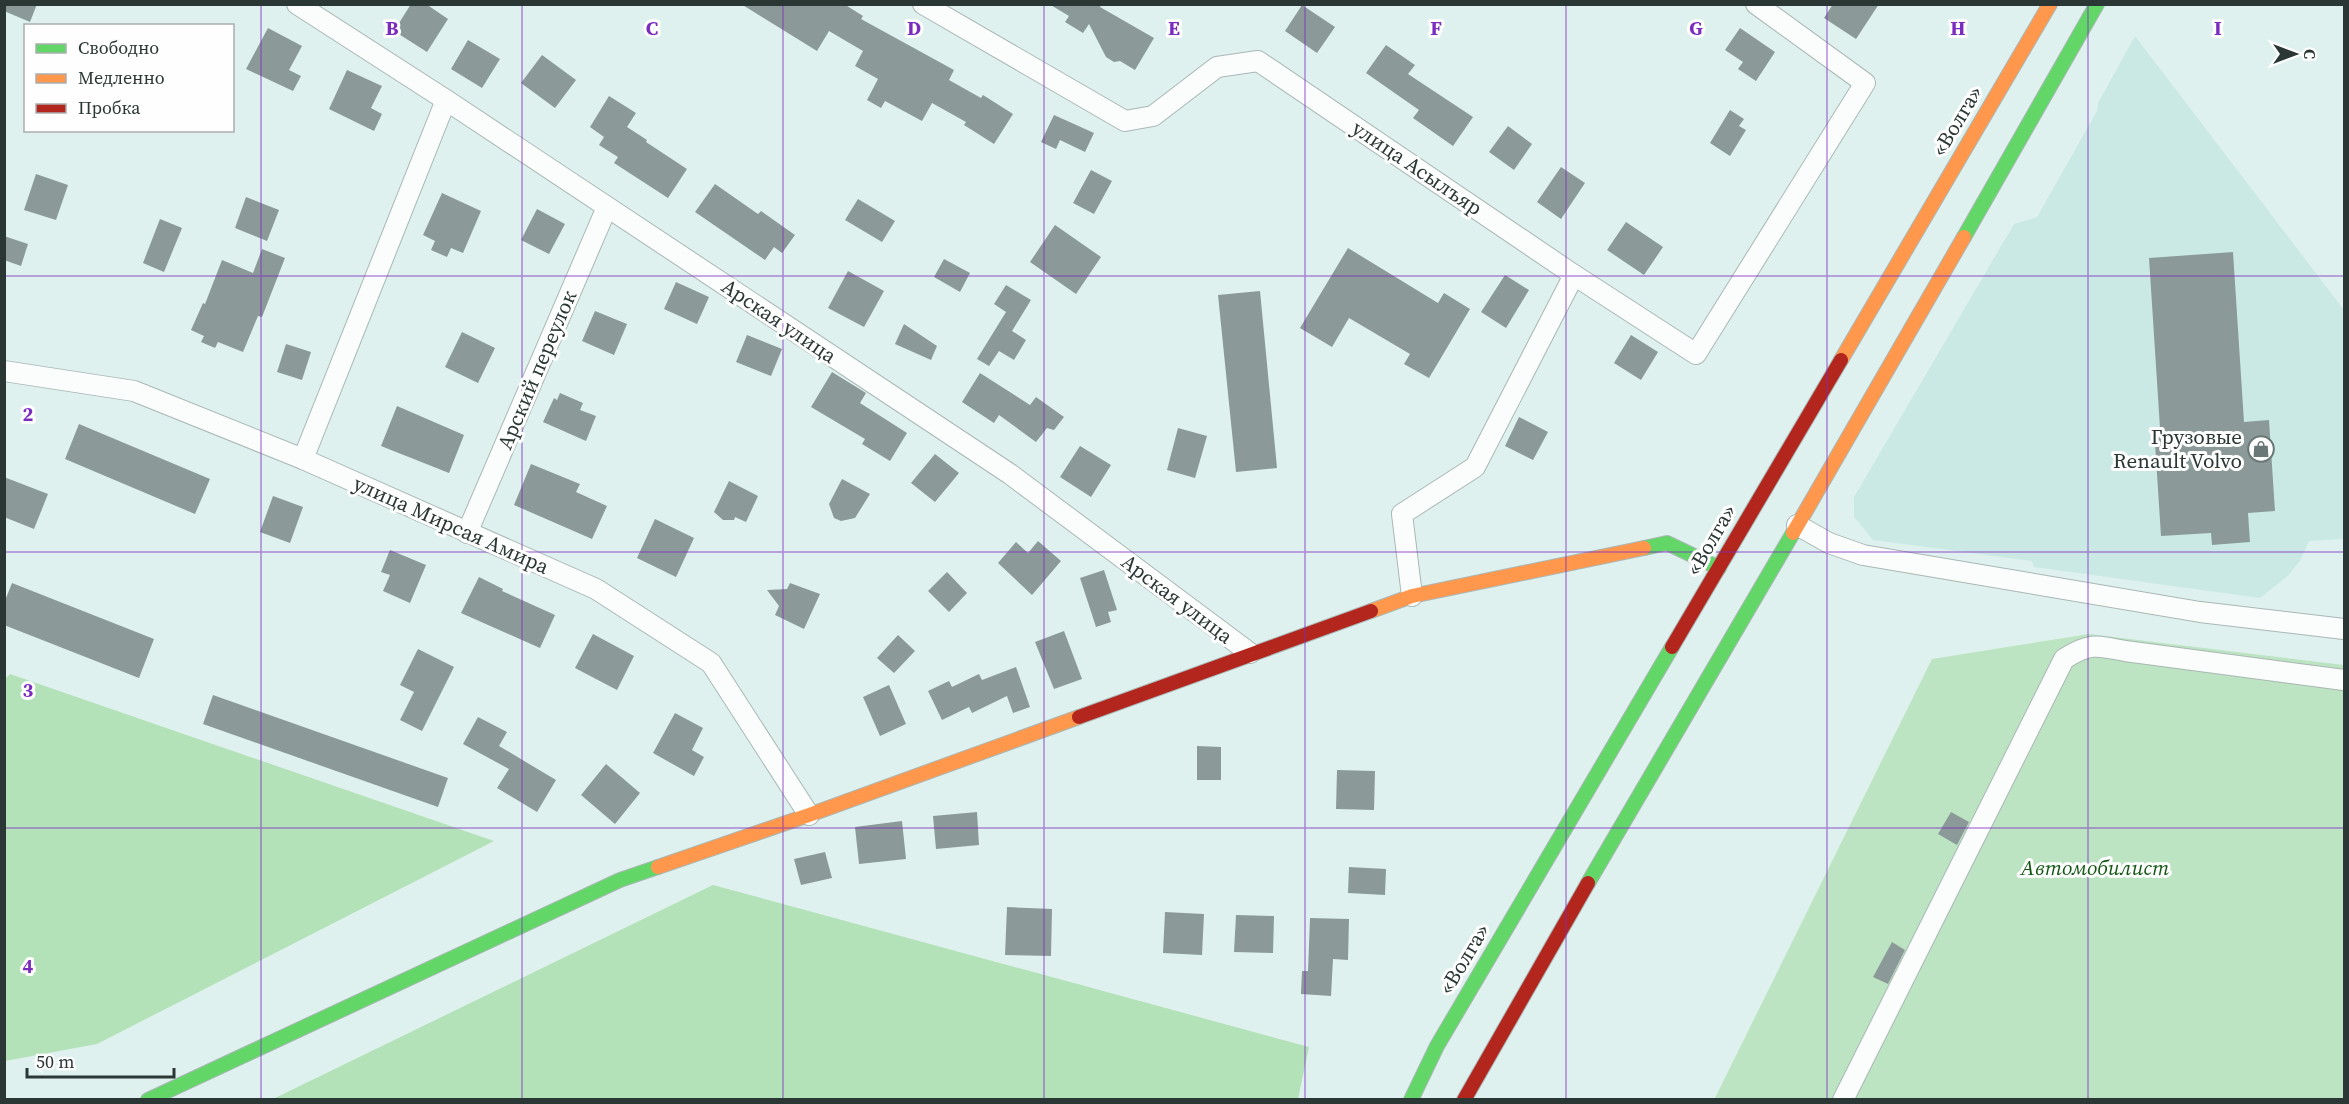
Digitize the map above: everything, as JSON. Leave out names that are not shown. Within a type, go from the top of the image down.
[{"type":"main road","name":"«Волга»","points":[[1411,1100],[1437,1046],[2050,4]]},
{"type":"main road","points":[[1464,1100],[2097,4]]},
{"type":"main road","points":[[148,1100],[620,880],[809,815],[1412,596],[1667,543],[1719,568]]},
{"type":"street","name":"Арская улица","points":[[297,4],[446,100],[1010,474],[1250,653]]},
{"type":"street","name":"улица Асылъяр","points":[[923,4],[1125,121],[1153,116],[1217,67],[1258,61],[1574,275],[1696,354],[1865,83],[1756,4]]},
{"type":"street","points":[[303,459],[446,100]]},
{"type":"street","name":"Арский переулок","points":[[467,533],[607,207]]},
{"type":"street","points":[[1412,596],[1402,514],[1475,467],[1574,275]]},
{"type":"street","name":"улица Мирсая Амира","points":[[4,371],[134,391],[303,459],[597,589],[711,663],[809,815]]},
{"type":"street","points":[[1797,525],[1829,543],[1863,555],[2200,612],[2344,629]]},
{"type":"street","points":[[1844,1100],[2064,659],[2083,647],[2096,645],[2344,680]]},
{"type":"shaded area","points":[[2135,36],[2344,310],[2344,539],[2309,541],[2300,561],[2288,576],[2260,598],[2034,567],[2032,561],[1873,540],[1854,517],[1854,497],[2014,224],[2037,217],[2097,111],[2098,103]]},
{"type":"green space","name":"Автомобилист","points":[[2089,634],[2344,665],[2344,1099],[1714,1100],[1932,659]]},
{"type":"green space","points":[[10,674],[494,841],[97,1044],[5,1061],[4,680]]},
{"type":"green space","points":[[713,885],[1309,1047],[1298,1099],[273,1099]]},
{"type":"building","points":[[4,4],[37,4],[30,22],[4,11]]},
{"type":"building","points":[[411,4],[426,4],[448,19],[427,52],[394,31]]},
{"type":"building","points":[[741,4],[844,4],[863,16],[861,19],[954,70],[949,80],[981,98],[983,95],[1013,114],[994,144],[964,125],[966,122],[932,103],[922,121],[885,101],[881,108],[867,100],[878,79],[855,66],[863,51],[829,31],[817,51]]},
{"type":"building","points":[[1049,4],[1101,4],[1100,7],[1154,38],[1135,70],[1120,61],[1114,62],[1106,57],[1089,24],[1083,33],[1065,22],[1069,16]]},
{"type":"building","points":[[1833,4],[1879,4],[1856,39],[1824,18]]},
{"type":"building","points":[[1302,5],[1335,27],[1317,53],[1285,31]]},
{"type":"building","points":[[268,28],[302,46],[289,70],[301,76],[293,91],[246,69]]},
{"type":"building","points":[[1740,28],[1775,52],[1756,81],[1738,69],[1743,62],[1725,50]]},
{"type":"building","points":[[468,40],[500,59],[482,88],[451,69]]},
{"type":"building","points":[[1386,45],[1415,65],[1408,74],[1473,117],[1453,146],[1413,118],[1419,110],[1366,73]]},
{"type":"building","points":[[542,55],[576,80],[555,108],[521,83]]},
{"type":"building","points":[[347,70],[382,86],[371,108],[382,114],[374,131],[329,109]]},
{"type":"building","points":[[609,96],[636,113],[627,127],[687,169],[668,198],[614,163],[618,157],[599,145],[604,137],[590,127]]},
{"type":"building","points":[[1730,110],[1744,119],[1739,126],[1746,130],[1730,156],[1710,143]]},
{"type":"building","points":[[1054,115],[1094,133],[1085,152],[1060,140],[1056,149],[1041,142]]},
{"type":"building","points":[[1508,126],[1532,144],[1514,170],[1489,152]]},
{"type":"building","points":[[1561,167],[1585,183],[1561,219],[1537,202]]},
{"type":"building","points":[[1091,170],[1112,181],[1094,214],[1073,203]]},
{"type":"building","points":[[36,174],[68,185],[56,220],[24,210]]},
{"type":"building","points":[[715,184],[758,214],[761,211],[795,235],[782,253],[774,247],[765,260],[695,212]]},
{"type":"building","points":[[442,193],[481,211],[463,253],[451,248],[447,257],[431,250],[435,241],[423,235]]},
{"type":"building","points":[[246,197],[279,210],[267,241],[235,228]]},
{"type":"building","points":[[858,199],[895,221],[882,242],[845,220]]},
{"type":"building","points":[[537,209],[565,224],[549,254],[521,240]]},
{"type":"building","points":[[160,219],[182,228],[164,272],[143,263]]},
{"type":"building","points":[[1626,222],[1663,247],[1644,275],[1607,250]]},
{"type":"building","points":[[1055,225],[1101,257],[1076,294],[1030,262]]},
{"type":"building","points":[[4,236],[28,244],[21,266],[4,260]]},
{"type":"building","points":[[1348,248],[1438,303],[1444,293],[1470,309],[1429,378],[1404,364],[1410,354],[1349,318],[1332,347],[1300,328]]},
{"type":"building","points":[[262,249],[285,258],[262,317],[258,316],[243,352],[218,342],[215,348],[201,342],[204,336],[191,330],[203,303],[205,304],[222,260],[253,273]]},
{"type":"building","points":[[2233,252],[2244,422],[2269,420],[2275,511],[2248,513],[2250,542],[2212,545],[2211,533],[2161,536],[2154,428],[2160,428],[2149,258]]},
{"type":"building","points":[[944,259],[970,273],[960,292],[934,277]]},
{"type":"building","points":[[848,271],[884,291],[864,327],[828,308]]},
{"type":"building","points":[[1505,275],[1529,290],[1506,328],[1481,312]]},
{"type":"building","points":[[676,282],[709,297],[697,324],[664,309]]},
{"type":"building","points":[[1006,285],[1031,300],[1012,331],[1026,340],[1014,360],[999,351],[989,366],[977,359],[1006,312],[994,304]]},
{"type":"building","points":[[1260,291],[1277,468],[1236,472],[1218,295]]},
{"type":"building","points":[[595,311],[627,324],[614,355],[582,341]]},
{"type":"building","points":[[904,324],[937,346],[931,360],[895,344]]},
{"type":"building","points":[[462,332],[495,348],[478,383],[445,367]]},
{"type":"building","points":[[747,335],[782,349],[771,376],[736,362]]},
{"type":"building","points":[[1631,335],[1658,352],[1641,380],[1614,363]]},
{"type":"building","points":[[286,344],[311,352],[302,380],[277,372]]},
{"type":"building","points":[[832,372],[866,393],[860,403],[907,433],[890,461],[862,444],[865,439],[811,407]]},
{"type":"building","points":[[980,373],[1030,405],[1036,397],[1064,417],[1054,430],[1047,428],[1036,442],[999,415],[994,423],[962,402]]},
{"type":"building","points":[[560,393],[583,403],[580,410],[596,416],[586,441],[543,422],[554,398],[557,400]]},
{"type":"building","points":[[397,406],[464,435],[449,473],[381,446]]},
{"type":"building","points":[[1519,417],[1548,432],[1533,460],[1505,446]]},
{"type":"building","points":[[79,424],[210,479],[195,514],[65,459]]},
{"type":"building","points":[[1178,428],[1207,436],[1195,478],[1167,470]]},
{"type":"building","points":[[1080,446],[1111,465],[1091,497],[1060,477]]},
{"type":"building","points":[[935,454],[959,473],[935,502],[911,483]]},
{"type":"building","points":[[531,464],[580,484],[576,492],[607,506],[592,539],[514,505]]},
{"type":"building","points":[[4,477],[48,494],[34,529],[4,517]]},
{"type":"building","points":[[842,479],[870,494],[855,518],[841,521],[834,518],[829,504]]},
{"type":"building","points":[[729,481],[758,496],[746,522],[735,517],[734,520],[723,520],[714,512]]},
{"type":"building","points":[[273,496],[303,507],[290,543],[260,532]]},
{"type":"building","points":[[655,519],[694,538],[676,577],[637,558]]},
{"type":"building","points":[[1038,541],[1061,561],[1032,595],[998,563],[1016,542],[1028,553]]},
{"type":"building","points":[[390,550],[426,565],[410,603],[383,591],[390,575],[381,572]]},
{"type":"building","points":[[1104,570],[1117,610],[1108,612],[1111,622],[1096,627],[1080,578]]},
{"type":"building","points":[[947,572],[967,593],[949,612],[928,591]]},
{"type":"building","points":[[479,577],[503,589],[502,591],[555,615],[540,648],[461,613]]},
{"type":"building","points":[[12,583],[154,639],[139,678],[4,625],[4,603]]},
{"type":"building","points":[[790,583],[820,594],[804,629],[775,615],[779,606],[767,590],[787,589]]},
{"type":"building","points":[[1064,631],[1082,679],[1054,689],[1035,642]]},
{"type":"building","points":[[593,634],[634,656],[617,690],[575,668]]},
{"type":"building","points":[[898,635],[915,651],[894,673],[877,658]]},
{"type":"building","points":[[418,649],[454,667],[422,731],[400,720],[414,692],[400,685]]},
{"type":"building","points":[[1016,667],[1030,707],[1013,713],[1007,696],[972,713],[969,707],[942,720],[928,691],[949,681],[952,687],[979,674],[982,680]]},
{"type":"building","points":[[889,685],[906,724],[880,736],[863,697]]},
{"type":"building","points":[[213,695],[448,778],[438,807],[203,724]]},
{"type":"building","points":[[675,713],[703,728],[692,750],[704,757],[694,776],[653,753]]},
{"type":"building","points":[[478,717],[507,732],[499,746],[556,780],[537,812],[497,788],[509,769],[463,744]]},
{"type":"building","points":[[1197,746],[1221,747],[1221,780],[1197,780]]},
{"type":"building","points":[[606,764],[640,793],[615,824],[581,795]]},
{"type":"building","points":[[1337,770],[1375,771],[1374,810],[1336,809]]},
{"type":"building","points":[[977,812],[979,845],[936,849],[933,816]]},
{"type":"building","points":[[1951,812],[1969,822],[1957,845],[1938,834]]},
{"type":"building","points":[[902,821],[906,859],[859,864],[855,827]]},
{"type":"building","points":[[825,852],[832,878],[801,885],[794,859]]},
{"type":"building","points":[[1349,867],[1386,869],[1385,895],[1348,893]]},
{"type":"building","points":[[1007,907],[1052,909],[1051,956],[1005,955]]},
{"type":"building","points":[[1165,912],[1204,914],[1202,955],[1163,953]]},
{"type":"building","points":[[1236,915],[1274,916],[1273,953],[1234,952]]},
{"type":"building","points":[[1310,918],[1349,919],[1348,960],[1333,959],[1331,996],[1301,994],[1302,971],[1308,971]]},
{"type":"building","points":[[1892,942],[1905,950],[1888,984],[1873,977]]},
{"type":"traffic: fast","points":[[1964,237],[2097,4]]},
{"type":"traffic: fast","points":[[1588,883],[1793,533]]},
{"type":"traffic: fast","points":[[1644,548],[1667,543],[1719,568]]},
{"type":"traffic: fast","points":[[1411,1100],[1437,1046],[1672,647]]},
{"type":"traffic: fast","points":[[148,1100],[620,880],[658,867]]},
{"type":"traffic: slow","points":[[1841,360],[2050,4]]},
{"type":"traffic: slow","points":[[1793,533],[1964,237]]},
{"type":"traffic: slow","points":[[1371,611],[1412,596],[1644,548]]},
{"type":"traffic: slow","points":[[658,867],[1079,717]]},
{"type":"traffic: jam","points":[[1672,647],[1841,360]]},
{"type":"traffic: jam","points":[[1079,717],[1371,611]]},
{"type":"traffic: jam","points":[[1464,1100],[1588,883]]},
{"type":"place","name":"Грузовые Renault Volvo","points":[[2261,449]]}]
